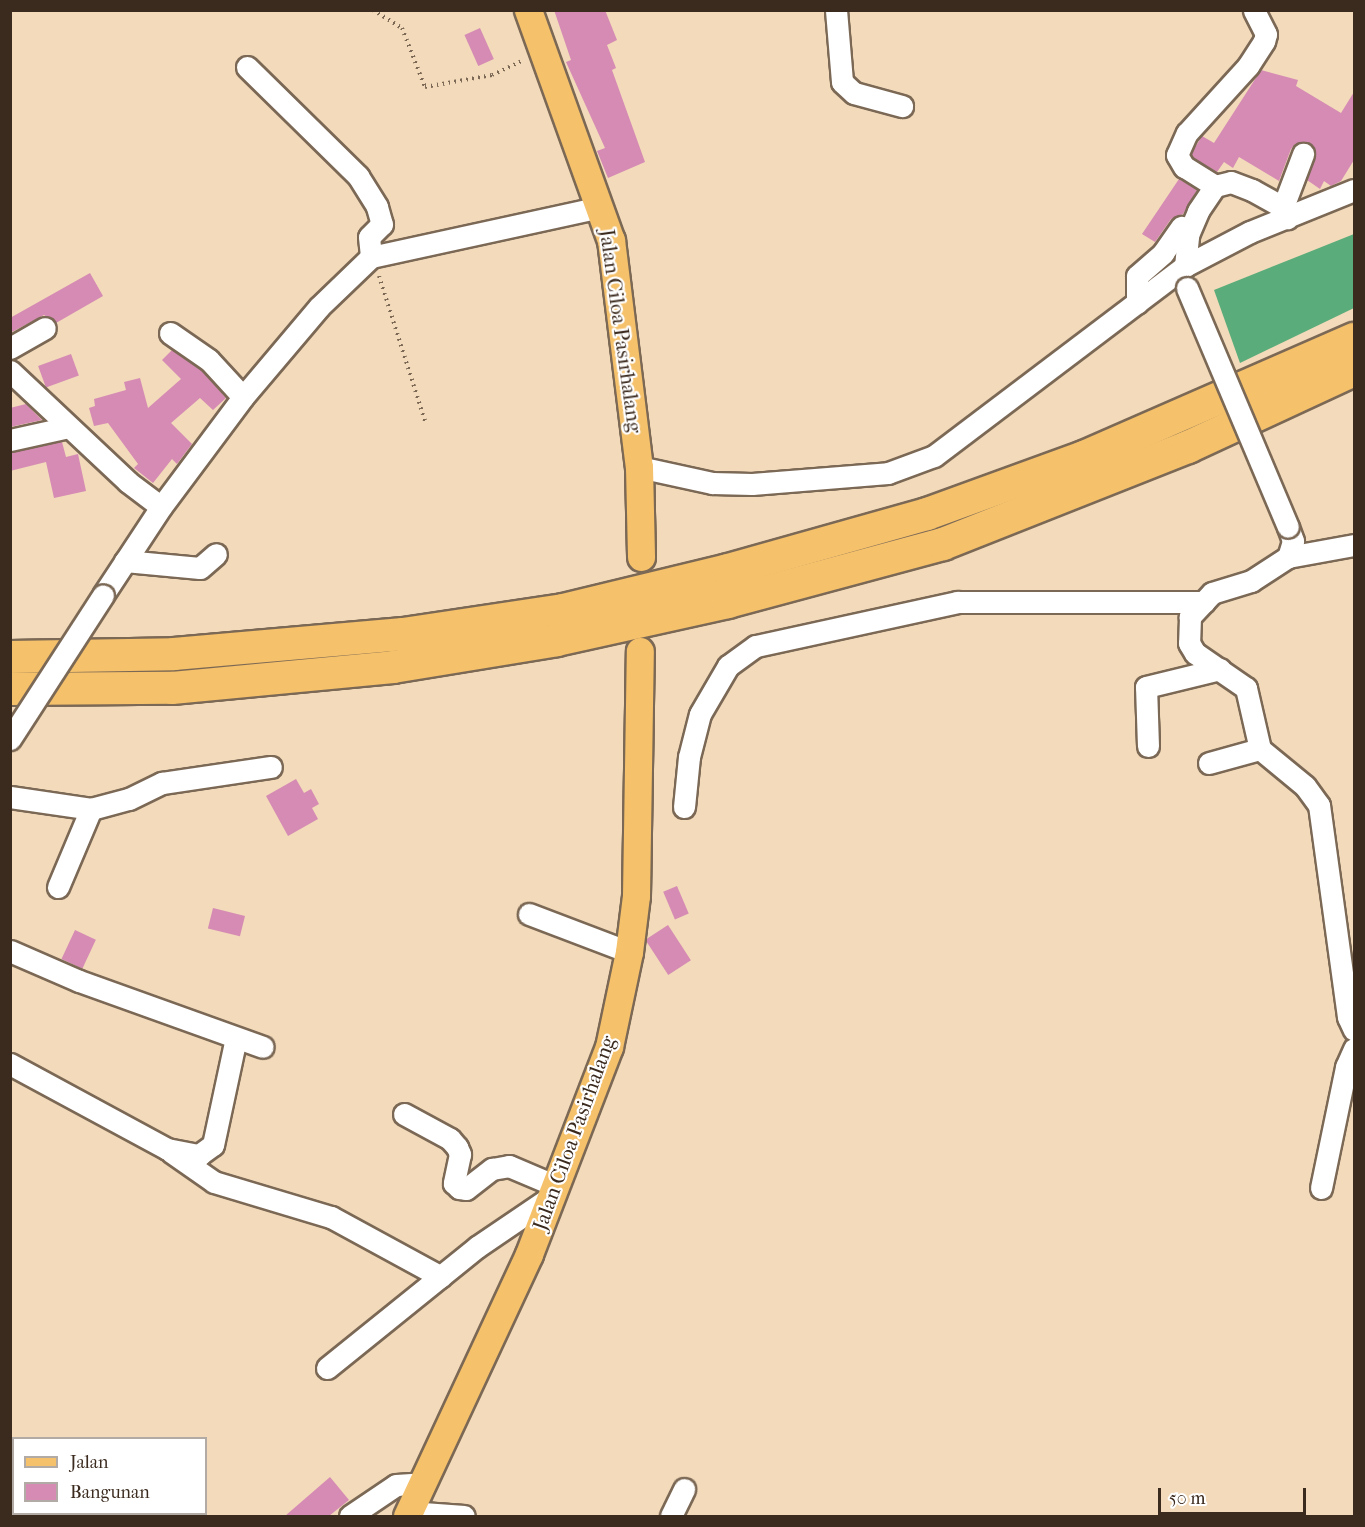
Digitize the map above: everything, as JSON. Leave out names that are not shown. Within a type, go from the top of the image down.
[{"type":"highway","points":[[10,657],[174,654],[403,634],[562,610],[728,570],[927,514],[1084,457],[1354,339]]},
{"type":"highway","points":[[10,688],[172,688],[393,667],[557,640],[728,602],[943,544],[1188,447],[1354,370]]},
{"type":"main road","name":"Jalan Ciloa Pasirhalang","points":[[528,10],[601,207],[615,266],[639,467],[641,557]]},
{"type":"main road","name":"Jalan Ciloa Pasirhalang","points":[[408,1514],[529,1254],[609,1047],[629,952],[639,831],[640,651]]},
{"type":"street","points":[[836,10],[842,82],[854,93],[902,106]]},
{"type":"street","points":[[1215,186],[1184,167],[1177,155],[1188,133],[1248,66],[1264,41],[1266,34],[1254,10]]},
{"type":"street","points":[[247,67],[358,176],[377,207],[382,224],[369,237],[371,257]]},
{"type":"street","points":[[1285,213],[1303,154]]},
{"type":"street","points":[[1285,213],[1231,182],[1215,186],[1198,212],[1188,235],[1183,275],[1288,527],[1293,541],[1288,557]]},
{"type":"street","points":[[639,467],[712,483],[752,484],[888,473],[934,456],[970,432],[992,410],[1137,303],[1250,232],[1285,213],[1354,190]]},
{"type":"street","points":[[10,739],[161,507],[243,397],[319,307],[371,257],[601,207]]},
{"type":"street","points":[[1137,303],[1137,276],[1163,253],[1181,226]]},
{"type":"street","points":[[10,348],[45,328]]},
{"type":"street","points":[[170,333],[209,360],[243,397]]},
{"type":"street","points":[[10,371],[68,427],[161,507]]},
{"type":"street","points":[[10,440],[68,427]]},
{"type":"street","points":[[1354,545],[1288,557],[1251,581],[1218,589],[1204,602],[1187,625],[1189,643],[1195,653],[1246,688],[1260,749],[1305,786],[1323,816],[1348,1017],[1354,1030]]},
{"type":"street","points":[[125,561],[200,568],[216,554]]},
{"type":"street","points":[[684,807],[689,756],[700,714],[728,666],[756,646],[957,602],[1204,602]]},
{"type":"street","points":[[1148,746],[1146,687],[1220,669]]},
{"type":"street","points":[[1209,764],[1260,749]]},
{"type":"street","points":[[10,797],[91,809],[129,799],[162,783],[271,767]]},
{"type":"street","points":[[58,887],[91,809]]},
{"type":"street","points":[[529,914],[629,952]]},
{"type":"street","points":[[10,951],[79,981],[263,1047]]},
{"type":"street","points":[[167,1149],[199,1155],[213,1145],[236,1038]]},
{"type":"street","points":[[1320,1188],[1346,1067],[1354,1049]]},
{"type":"street","points":[[10,1064],[167,1149],[214,1182],[331,1217],[441,1277]]},
{"type":"street","points":[[327,1368],[552,1192],[509,1166],[492,1170],[466,1189],[459,1188],[454,1183],[460,1154],[457,1147],[450,1139],[404,1114]]},
{"type":"street","points":[[350,1516],[396,1485],[423,1482]]},
{"type":"street","points":[[671,1516],[684,1489]]},
{"type":"street","points":[[408,1514],[464,1516]]},
{"type":"path","points":[[373,10],[402,28],[425,87],[492,75],[544,52]]},
{"type":"path","points":[[371,257],[389,298],[396,334],[426,423]]},
{"type":"green space","points":[[1354,234],[1354,308],[1240,363],[1214,290]]},
{"type":"building","points":[[554,10],[605,10],[617,40],[607,45],[616,68],[612,70],[645,162],[608,178],[597,151],[605,148],[566,62],[571,60]]},
{"type":"building","points":[[480,28],[494,59],[478,66],[464,35]]},
{"type":"building","points":[[1261,70],[1298,80],[1296,86],[1341,113],[1354,92],[1354,160],[1341,181],[1331,186],[1324,181],[1320,189],[1307,180],[1316,153],[1307,142],[1295,144],[1291,149],[1279,181],[1239,157],[1233,168],[1224,162],[1217,172],[1193,158],[1191,154],[1202,136],[1214,143]]},
{"type":"building","points":[[1179,179],[1197,190],[1183,214],[1171,219],[1155,242],[1142,234]]},
{"type":"building","points":[[90,273],[103,296],[56,323],[44,315],[10,333],[10,318]]},
{"type":"building","points":[[172,350],[201,370],[226,398],[213,410],[200,398],[171,423],[192,444],[177,464],[172,459],[153,483],[134,468],[138,464],[108,423],[94,426],[89,408],[95,406],[94,399],[126,390],[124,382],[140,378],[148,408],[181,379],[162,360]]},
{"type":"building","points":[[71,354],[79,376],[46,388],[38,366]]},
{"type":"building","points":[[26,404],[42,420],[10,427],[10,408]]},
{"type":"building","points":[[62,442],[66,457],[78,454],[86,491],[54,498],[46,462],[10,471],[10,452]]},
{"type":"building","points":[[296,779],[304,793],[311,789],[319,804],[312,808],[318,819],[288,836],[266,796]]},
{"type":"building","points":[[677,886],[689,914],[675,919],[663,892]]},
{"type":"building","points":[[213,908],[245,916],[240,936],[208,928]]},
{"type":"building","points":[[668,925],[691,960],[668,975],[645,940]]},
{"type":"building","points":[[75,930],[96,940],[82,969],[61,959]]},
{"type":"building","points":[[330,1477],[349,1500],[329,1516],[285,1516]]}]
